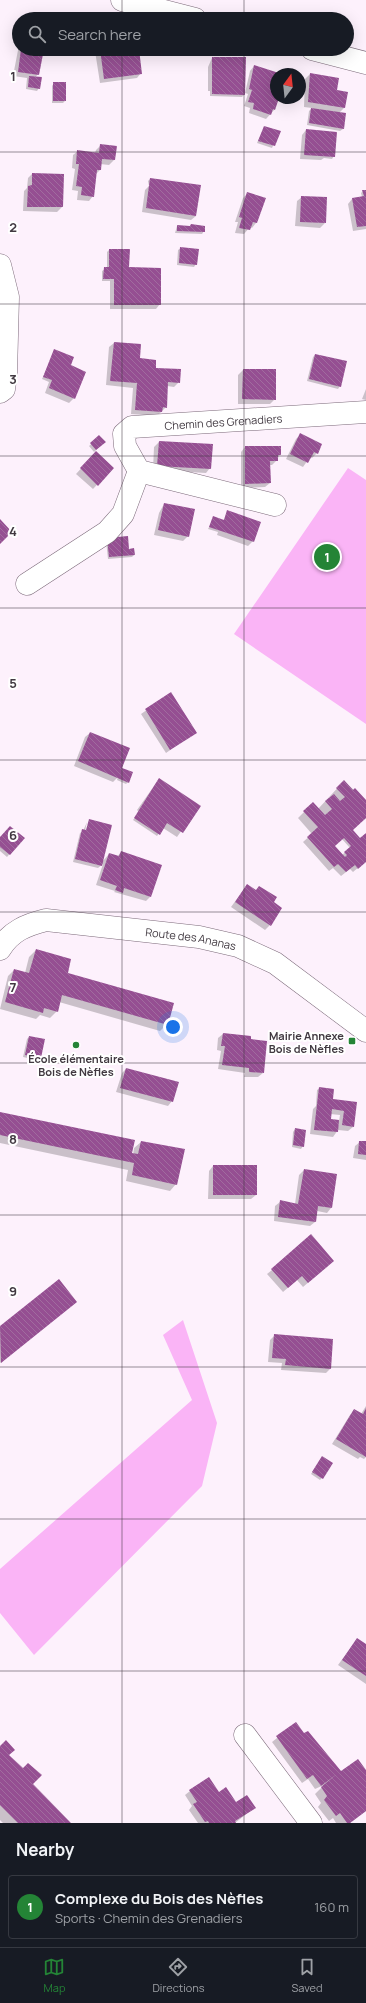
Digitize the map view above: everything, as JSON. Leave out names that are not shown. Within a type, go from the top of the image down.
[{"type":"street","points":[[122,0],[168,12]]},
{"type":"street","points":[[339,56],[366,63]]},
{"type":"street","points":[[0,265],[8,297],[6,374],[4,389],[0,392]]},
{"type":"street","name":"Chemin des Grenadiers","points":[[139,471],[125,446],[124,434],[132,427],[366,412]]},
{"type":"street","points":[[27,584],[108,532],[123,514],[139,471],[275,505]]},
{"type":"street","name":"Route des Ananas","points":[[0,949],[6,938],[24,926],[46,920],[199,937],[238,946],[275,963],[366,1031]]},
{"type":"street","points":[[245,1735],[311,1823]]},
{"type":"shaded area","points":[[348,468],[366,480],[366,724],[234,634]]},
{"type":"shaded area","points":[[183,1320],[217,1423],[202,1486],[34,1655],[0,1613],[0,1569],[192,1400],[163,1335]]},
{"type":"building","points":[[20,56],[43,56],[39,75],[18,72]]},
{"type":"building","points":[[101,56],[140,56],[142,74],[104,79]]},
{"type":"building","points":[[212,57],[246,57],[245,95],[212,94]]},
{"type":"building","points":[[254,65],[270,70],[270,104],[277,104],[271,115],[253,109],[254,103],[248,102],[252,90],[249,89]]},
{"type":"building","points":[[310,73],[339,78],[337,90],[348,92],[345,108],[308,102]]},
{"type":"building","points":[[29,76],[42,77],[40,89],[28,87]]},
{"type":"building","points":[[53,82],[66,82],[66,101],[53,101]]},
{"type":"building","points":[[311,108],[346,113],[344,129],[309,123]]},
{"type":"building","points":[[264,126],[281,131],[275,146],[258,141]]},
{"type":"building","points":[[306,129],[337,132],[335,157],[304,155]]},
{"type":"building","points":[[100,144],[117,146],[115,160],[102,159],[101,170],[97,170],[94,197],[81,195],[82,187],[76,186],[79,164],[76,164],[77,150],[99,153]]},
{"type":"building","points":[[32,173],[64,174],[63,207],[27,207],[28,186],[32,185]]},
{"type":"building","points":[[150,178],[201,185],[196,216],[146,208]]},
{"type":"building","points":[[362,190],[366,190],[366,226],[357,227],[352,198],[364,196]]},
{"type":"building","points":[[247,192],[266,198],[257,223],[253,222],[250,230],[239,228],[242,218],[239,217]]},
{"type":"building","points":[[301,196],[327,197],[326,223],[300,222]]},
{"type":"building","points":[[191,224],[205,226],[205,232],[177,231],[177,225],[190,226]]},
{"type":"building","points":[[180,247],[199,249],[197,265],[179,263]]},
{"type":"building","points":[[109,249],[130,249],[129,267],[161,268],[161,305],[114,305],[114,279],[103,279],[104,267],[109,267]]},
{"type":"building","points":[[114,342],[141,344],[140,358],[156,360],[156,368],[181,369],[180,383],[168,382],[167,408],[163,407],[162,412],[135,410],[137,383],[110,381]]},
{"type":"building","points":[[54,349],[74,357],[71,365],[86,372],[75,399],[49,388],[52,380],[43,377]]},
{"type":"building","points":[[315,354],[347,361],[341,387],[309,379]]},
{"type":"building","points":[[243,369],[276,369],[276,400],[242,399]]},
{"type":"building","points":[[300,433],[322,444],[318,454],[314,452],[308,463],[290,454]]},
{"type":"building","points":[[99,435],[106,442],[96,450],[90,443]]},
{"type":"building","points":[[159,441],[213,444],[211,469],[157,466]]},
{"type":"building","points":[[245,446],[281,446],[281,455],[278,455],[278,461],[270,461],[271,483],[245,484]]},
{"type":"building","points":[[96,451],[114,468],[98,486],[80,468]]},
{"type":"building","points":[[164,503],[195,509],[189,537],[158,530]]},
{"type":"building","points":[[227,510],[261,522],[254,542],[209,527],[213,516],[224,520]]},
{"type":"building","points":[[0,519],[12,532],[0,544]]},
{"type":"building","points":[[128,536],[129,549],[134,548],[135,555],[109,557],[107,538]]},
{"type":"building","points":[[171,692],[197,733],[170,750],[145,709]]},
{"type":"building","points":[[90,732],[130,748],[122,768],[133,772],[129,783],[78,761]]},
{"type":"building","points":[[159,778],[201,806],[183,833],[167,823],[160,835],[134,818]]},
{"type":"building","points":[[344,780],[353,790],[355,788],[366,800],[366,818],[353,830],[360,838],[366,833],[366,862],[358,869],[355,865],[346,872],[338,864],[334,867],[307,837],[318,827],[303,811],[313,802],[325,815],[332,809],[325,801],[334,794],[340,801],[345,797],[336,788]],"holes":[[[344,838],[351,846],[344,852],[347,855],[345,857],[335,846]]]},
{"type":"building","points":[[89,819],[112,825],[102,866],[75,859],[82,829],[86,830]]},
{"type":"building","points":[[10,826],[25,838],[10,855],[0,847],[0,837]]},
{"type":"building","points":[[121,851],[162,865],[151,897],[124,888],[123,893],[115,890],[117,886],[100,880],[109,853],[119,856]]},
{"type":"building","points":[[247,884],[256,890],[259,886],[277,897],[274,902],[282,908],[271,926],[235,902]]},
{"type":"building","points":[[36,949],[71,959],[68,973],[174,1003],[168,1025],[62,995],[58,1012],[44,1008],[43,1013],[5,1002],[14,969],[29,973]]},
{"type":"building","points":[[223,1033],[251,1036],[251,1039],[267,1041],[264,1073],[249,1072],[249,1068],[222,1065],[225,1046],[221,1046]]},
{"type":"building","points":[[29,1036],[45,1039],[41,1058],[25,1055]]},
{"type":"building","points":[[126,1068],[179,1082],[173,1102],[120,1088]]},
{"type":"building","points":[[319,1087],[334,1089],[333,1099],[357,1102],[354,1127],[342,1125],[344,1111],[332,1109],[331,1119],[339,1120],[338,1132],[314,1130]]},
{"type":"building","points":[[0,1112],[135,1140],[132,1153],[138,1154],[141,1141],[185,1149],[177,1185],[132,1175],[134,1163],[0,1135]]},
{"type":"building","points":[[295,1128],[306,1130],[304,1147],[293,1145]]},
{"type":"building","points":[[359,1141],[366,1141],[366,1155],[358,1154]]},
{"type":"building","points":[[213,1165],[257,1165],[257,1195],[213,1195]]},
{"type":"building","points":[[304,1169],[337,1174],[332,1208],[318,1206],[316,1222],[278,1217],[280,1200],[298,1204]]},
{"type":"building","points":[[311,1234],[334,1261],[308,1283],[302,1276],[288,1288],[271,1269]]},
{"type":"building","points":[[59,1279],[77,1302],[1,1363],[0,1326]]},
{"type":"building","points":[[274,1334],[333,1339],[331,1369],[285,1365],[286,1359],[272,1358]]},
{"type":"building","points":[[366,1408],[366,1457],[336,1439],[354,1409],[363,1414]]},
{"type":"building","points":[[322,1456],[333,1463],[323,1479],[312,1472]]},
{"type":"building","points":[[357,1638],[366,1644],[366,1676],[342,1660]]},
{"type":"building","points":[[296,1722],[304,1733],[308,1731],[341,1771],[358,1759],[366,1770],[366,1811],[350,1823],[347,1823],[340,1813],[336,1816],[324,1800],[327,1796],[321,1787],[337,1774],[321,1786],[313,1775],[307,1779],[276,1736]]},
{"type":"building","points":[[6,1740],[15,1750],[9,1755],[23,1768],[28,1763],[42,1775],[33,1784],[71,1823],[18,1823],[0,1805],[0,1746]]},
{"type":"building","points":[[209,1777],[219,1792],[226,1787],[236,1802],[247,1795],[256,1808],[235,1821],[236,1823],[205,1822],[193,1804],[197,1802],[189,1790]]},
{"type":"place","name":"Complexe du Bois des Nèfles","points":[[327,557]]},
{"type":"place","name":"Mairie Annexe Bois de Nèfles","points":[[352,1041]]},
{"type":"place","name":"École élémentaire Bois de Nèfles","points":[[76,1045]]}]
